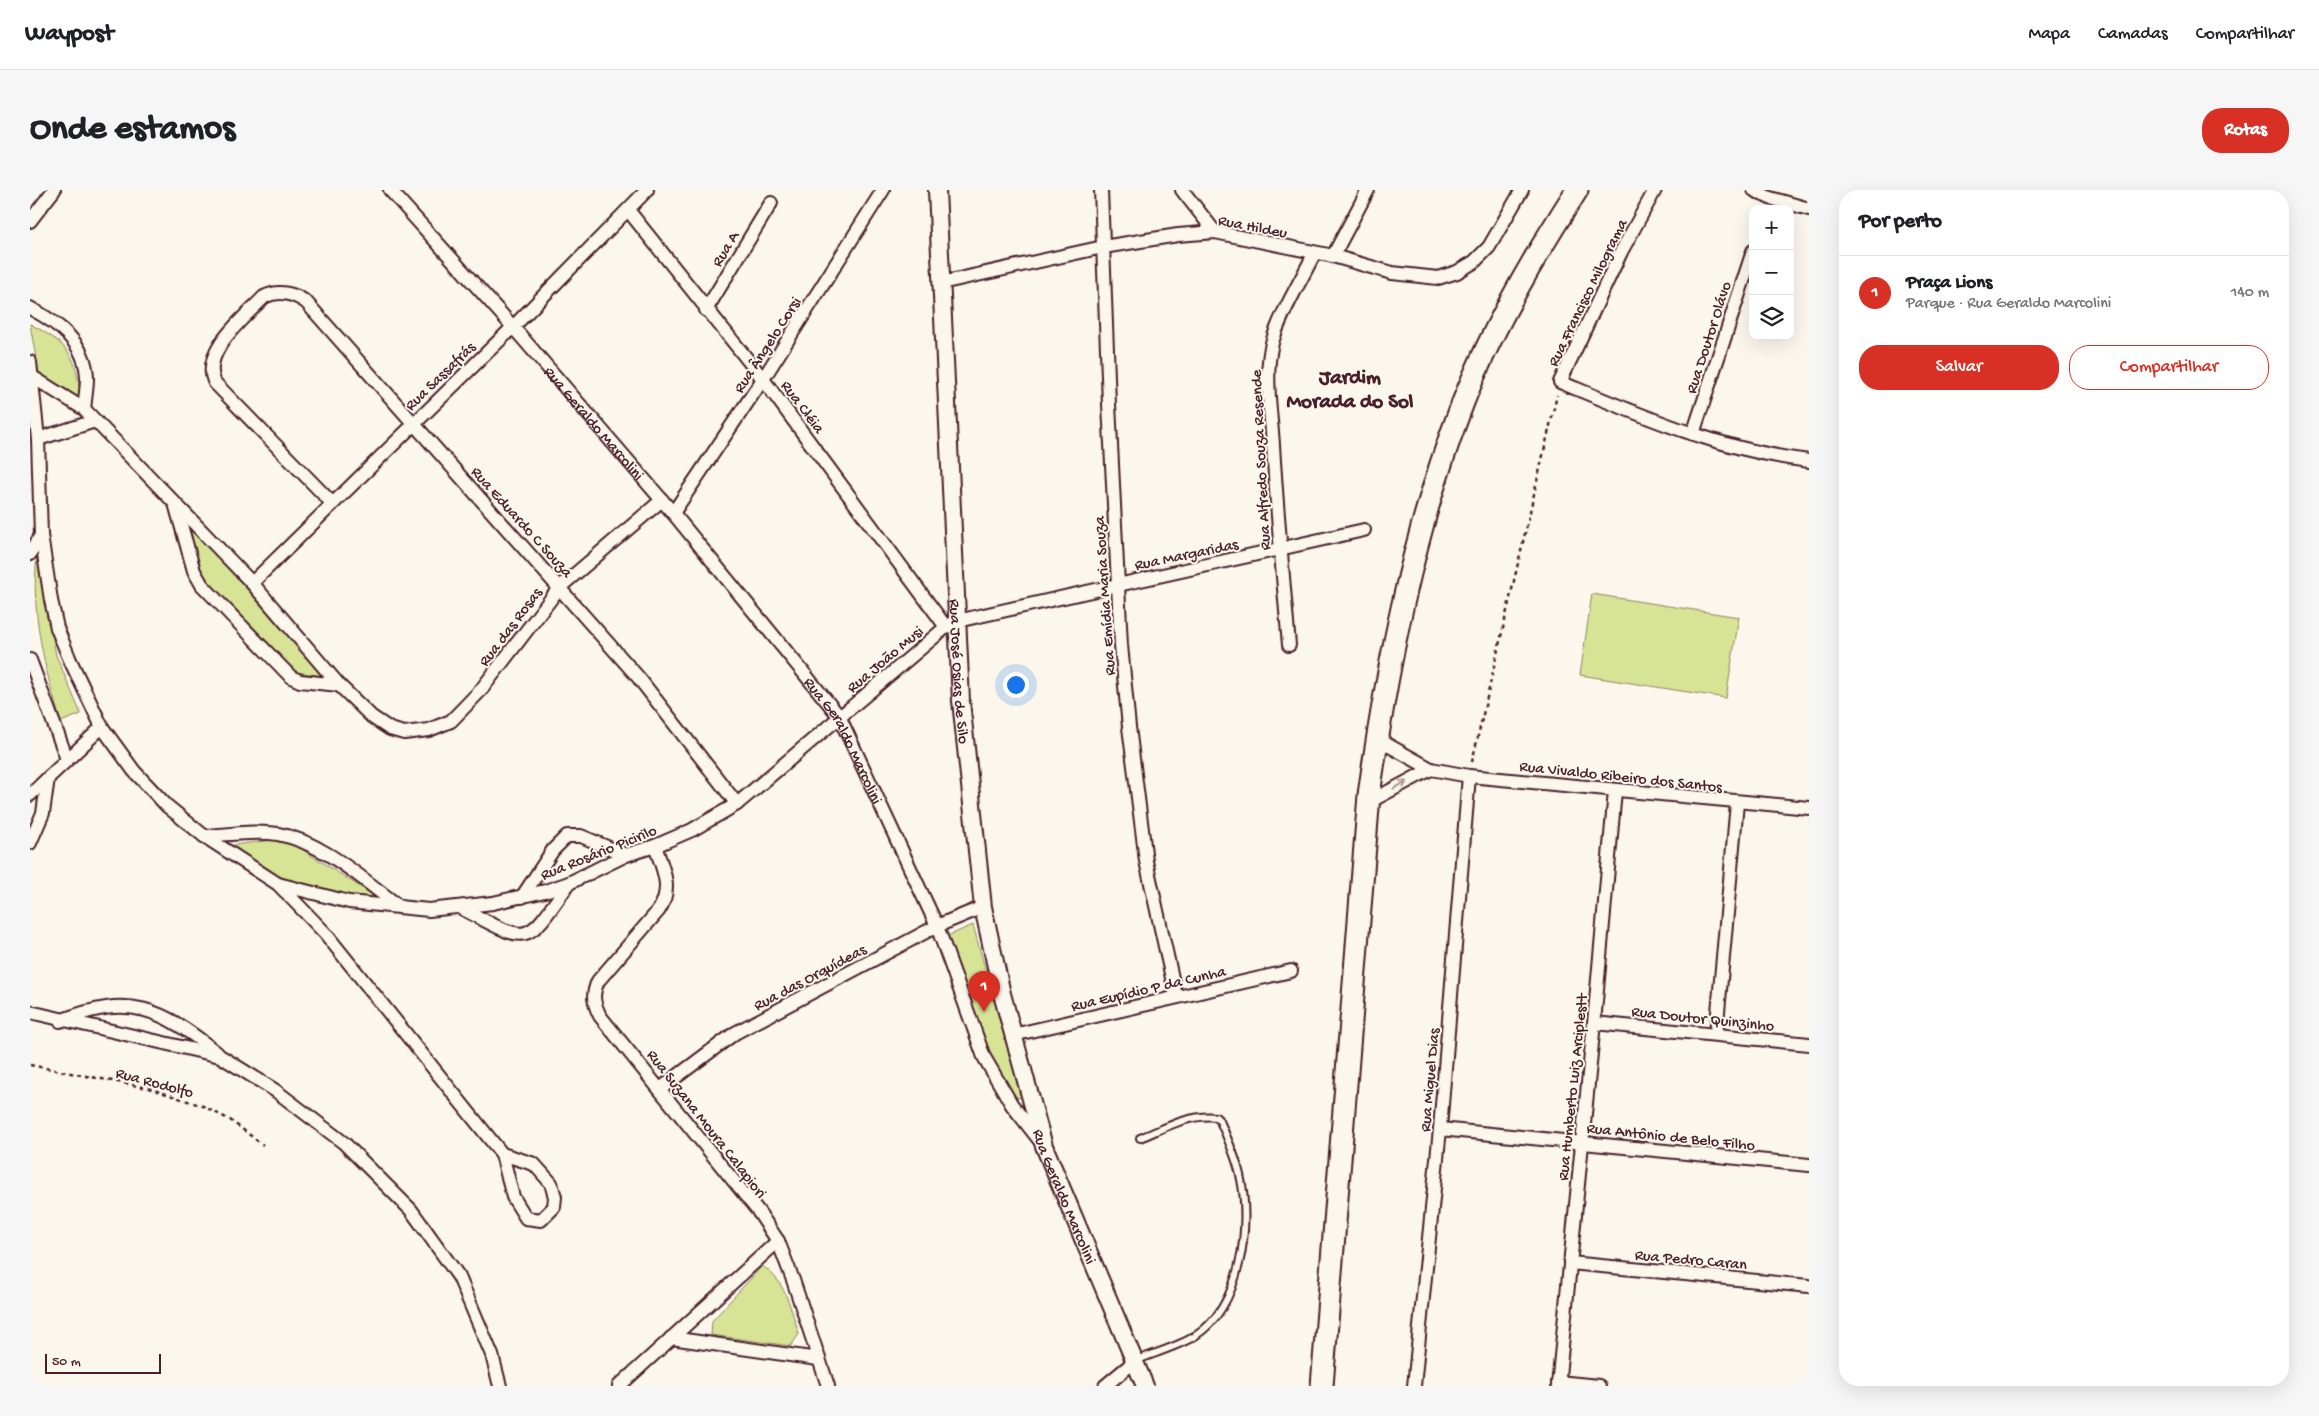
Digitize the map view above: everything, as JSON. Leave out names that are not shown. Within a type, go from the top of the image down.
[{"type":"highway","points":[[1322,1386],[1369,802],[1377,739],[1419,537],[1459,413],[1492,337],[1557,222],[1578,190]]},
{"type":"street","points":[[30,221],[54,190]]},
{"type":"street","name":"Rua Geraldo Marcolini","points":[[390,190],[513,326],[662,500],[839,716],[937,926],[984,1057],[1012,1105],[1044,1146],[1145,1386]]},
{"type":"street","name":"Rua Ângelo Corsi","points":[[673,513],[763,379],[883,190]]},
{"type":"street","name":"Rua José Osias de Silo","points":[[937,190],[952,624],[970,806],[983,908],[1013,1035],[1044,1146]]},
{"type":"street","name":"Rua Emídia Maria Souza","points":[[1101,190],[1117,585],[1129,727],[1146,861],[1176,996]]},
{"type":"street","points":[[1333,256],[1368,190]]},
{"type":"street","name":"Rua Hildeu","points":[[941,283],[1103,247],[1178,235],[1215,232],[1314,254],[1333,256],[1392,273],[1438,278],[1458,272],[1474,262],[1489,247],[1522,190]]},
{"type":"street","name":"Rua Francisco Milograma","points":[[1560,382],[1621,252],[1655,190]]},
{"type":"street","points":[[1754,190],[1769,203],[1809,209]]},
{"type":"street","name":"Rua Sassafrás","points":[[252,583],[513,326],[645,191]]},
{"type":"street","points":[[1188,192],[1215,232]]},
{"type":"street","name":"Rua A","points":[[706,310],[771,203]]},
{"type":"street","name":"Rua Cléia","points":[[628,210],[763,379],[952,624]]},
{"type":"street","name":"Rua Alfredo Souza Resende","points":[[1289,645],[1280,550],[1269,390],[1272,344],[1314,254]]},
{"type":"street","name":"Rua Doutor Olávo","points":[[1693,434],[1749,263]]},
{"type":"street","name":"Rua Eduardo C Souza","points":[[332,503],[215,383],[211,375],[211,369],[218,349],[225,337],[264,297],[278,293],[299,297],[306,302],[560,587],[638,677],[740,801]]},
{"type":"street","points":[[30,308],[61,328],[77,344],[84,359],[87,377],[84,409]]},
{"type":"street","points":[[30,362],[38,439],[41,535],[57,628],[102,727],[134,771],[166,806],[204,836],[278,884],[325,933],[502,1154],[516,1204],[526,1218],[541,1220],[554,1208],[556,1197],[551,1184],[534,1164],[502,1154]]},
{"type":"street","name":"Rua das Rosas","points":[[31,376],[84,409],[252,583],[340,685],[372,717],[390,729],[404,733],[428,730],[451,721],[481,690],[560,587],[662,500]]},
{"type":"street","points":[[1560,382],[1646,418],[1693,434],[1776,457],[1809,461]]},
{"type":"street","points":[[38,439],[95,421]]},
{"type":"street","points":[[176,506],[194,571],[202,585],[291,677],[300,680],[340,685]]},
{"type":"street","name":"Rua Margaridas","points":[[952,624],[1364,530]]},
{"type":"street","points":[[30,554],[41,535]]},
{"type":"street","name":"Rua João Musi","points":[[740,801],[839,716],[952,624]]},
{"type":"street","points":[[30,660],[68,759]]},
{"type":"street","points":[[30,794],[102,727]]},
{"type":"street","name":"Rua Vivaldo Ribeiro dos Santos","points":[[1377,739],[1431,769],[1469,776],[1737,803],[1809,808]]},
{"type":"street","points":[[1369,802],[1431,769]]},
{"type":"street","name":"Rua Miguel Dias","points":[[1414,1386],[1440,1129],[1469,776]]},
{"type":"street","points":[[30,843],[36,833],[43,813],[48,778]]},
{"type":"street","name":"Rua Humberto Luiz Arciplestt","points":[[1558,1384],[1615,791]]},
{"type":"street","name":"Rua Rosário Picirilo","points":[[278,884],[350,902],[402,909],[461,908],[522,896],[569,883],[626,855],[655,846],[692,830],[740,801]]},
{"type":"street","points":[[1716,1034],[1737,803]]},
{"type":"street","points":[[204,836],[256,833],[292,837],[331,858],[402,909]]},
{"type":"street","points":[[522,896],[553,850],[567,836],[581,836],[626,855]]},
{"type":"street","name":"Rua Suzana Moura Calapiori","points":[[655,846],[667,878],[665,900],[659,910],[605,971],[593,991],[593,998],[600,1016],[752,1204],[778,1241],[828,1386]]},
{"type":"street","points":[[461,908],[503,930],[516,935],[523,935],[533,930],[542,922],[569,883]]},
{"type":"street","name":"Rua das Orquídeas","points":[[660,1089],[735,1033],[937,926],[983,908]]},
{"type":"street","name":"Rua Eupídio P da Cunha","points":[[1013,1035],[1291,971]]},
{"type":"street","points":[[60,1021],[82,1012],[104,1008],[130,1007],[156,1012],[185,1027],[220,1056],[276,1091],[344,1142],[411,1210],[459,1277],[492,1355],[500,1386]]},
{"type":"street","points":[[30,1012],[60,1021],[220,1056]]},
{"type":"street","name":"Rua Doutor Quinzinho","points":[[1594,1023],[1809,1044]]},
{"type":"street","name":"Rua Antônio de Belo Filho","points":[[1440,1129],[1809,1165]]},
{"type":"street","points":[[619,1386],[778,1241]]},
{"type":"street","name":"Rua Pedro Caran","points":[[1570,1263],[1809,1286]]},
{"type":"street","points":[[671,1338],[818,1359]]},
{"type":"street","points":[[1105,1386],[1135,1361]]},
{"type":"street","points":[[1558,1384],[1599,1386]]},
{"type":"lane","points":[[1135,1361],[1194,1336],[1212,1322],[1223,1308],[1242,1246],[1245,1207],[1240,1174],[1220,1121],[1216,1117],[1199,1116],[1187,1118],[1140,1138]]},
{"type":"path","points":[[1469,776],[1560,382]]},
{"type":"path","name":"Rua Rodolfo","points":[[30,1065],[148,1088],[203,1106],[230,1120],[263,1145]]},
{"type":"green space","points":[[30,324],[44,331],[63,346],[69,354],[77,373],[80,402],[39,375]]},
{"type":"green space","points":[[190,528],[328,677],[290,671],[199,577]]},
{"type":"green space","points":[[37,557],[56,655],[81,714],[61,722],[40,640],[35,577]]},
{"type":"green space","points":[[1592,594],[1739,617],[1726,698],[1580,675]]},
{"type":"green space","points":[[273,840],[297,846],[379,899],[346,899],[274,877],[233,845]]},
{"type":"green space","points":[[973,925],[1021,1097],[1013,1099],[993,1064],[945,937]]},
{"type":"green space","points":[[762,1266],[770,1272],[782,1287],[790,1305],[799,1334],[791,1346],[711,1335],[712,1321]]},
{"type":"place","name":"Praça Lions","points":[[984,1012]]},
{"type":"district","name":"Jardim Morada do Sol","points":[[1350,388]]}]
